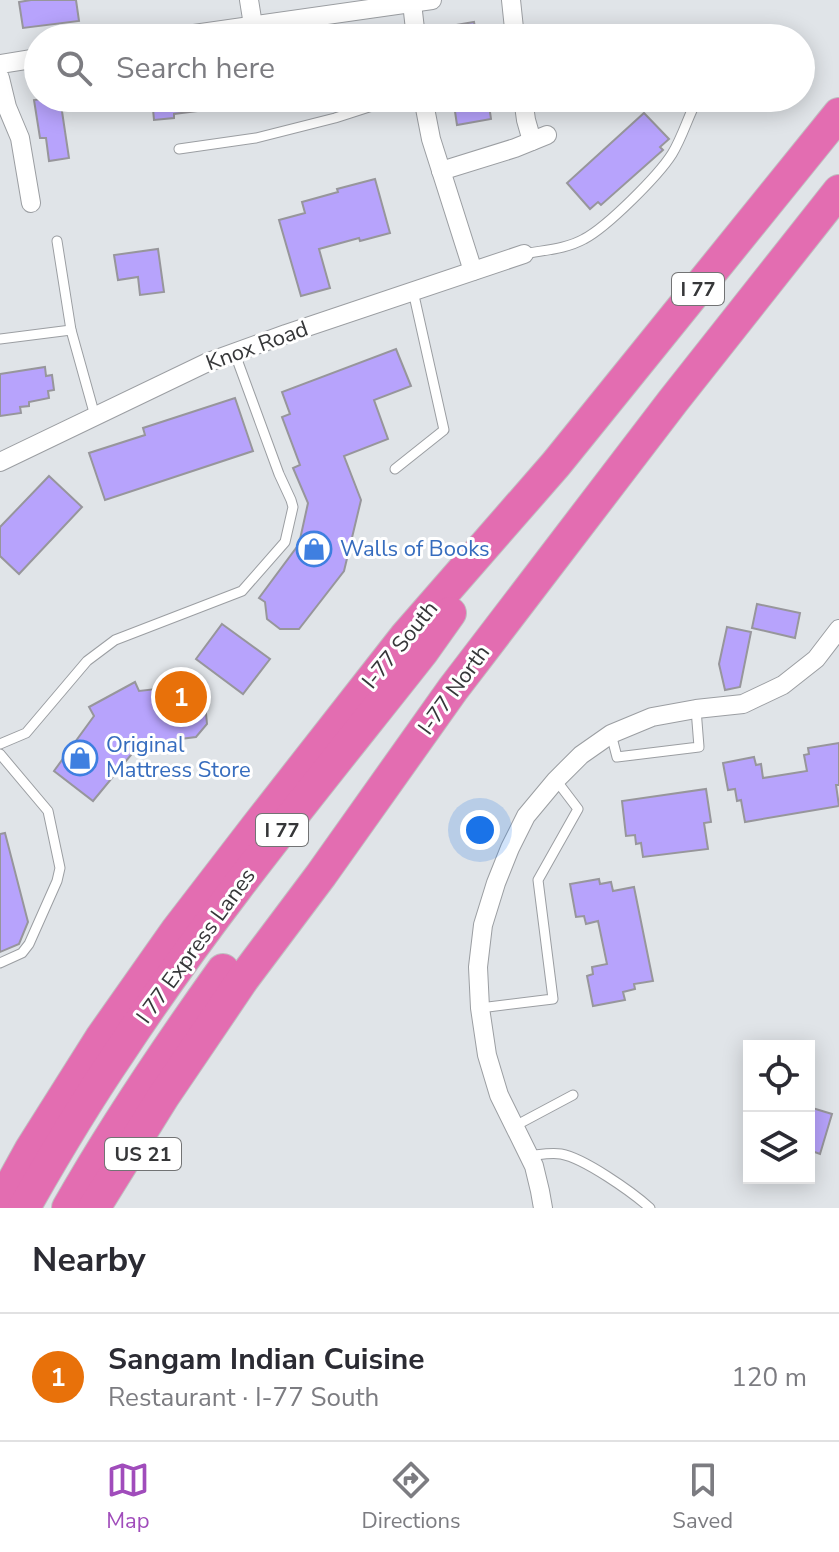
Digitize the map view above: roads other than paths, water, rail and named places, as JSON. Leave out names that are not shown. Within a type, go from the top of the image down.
[{"type":"highway","name":"I-77 South","points":[[0,1205],[31,1149],[101,1038],[216,878],[405,637],[556,464],[839,114]]},
{"type":"highway","name":"I-77 North","points":[[94,1208],[163,1097],[243,979],[453,689],[673,401],[839,191]]},
{"type":"highway","name":"I 77 Express Lanes","points":[[24,1208],[85,1106],[157,997],[243,881],[423,651],[556,464]]},
{"type":"highway","name":"I 77 Express Lanes","points":[[68,1208],[117,1125],[226,966],[305,863],[453,689]]},
{"type":"highway","name":"US 21","points":[[115,1208],[137,1169],[163,1097]]},
{"type":"highway","points":[[0,1195],[31,1149]]},
{"type":"street","points":[[249,0],[253,24]]},
{"type":"street","points":[[260,24],[432,0]]},
{"type":"street","points":[[511,0],[514,24]]},
{"type":"street","points":[[412,3],[414,24]]},
{"type":"street","points":[[0,64],[24,60]]},
{"type":"street","points":[[0,78],[7,107],[20,138],[31,203]]},
{"type":"street","points":[[426,112],[431,139],[473,271]]},
{"type":"street","points":[[441,171],[540,138],[526,120],[525,112]]},
{"type":"street","name":"Knox Road","points":[[0,462],[206,363],[524,254]]},
{"type":"street","points":[[543,1208],[534,1166],[499,1095],[487,1055],[478,967],[483,925],[496,883],[526,816],[581,755],[611,734],[652,717],[743,704],[783,685],[816,659],[839,629]]},
{"type":"lane","points":[[179,149],[256,138],[354,112]]},
{"type":"lane","points":[[524,254],[563,247],[599,229],[648,183],[671,156],[691,112]]},
{"type":"lane","points":[[57,241],[71,330],[95,416]]},
{"type":"lane","points":[[395,469],[444,430],[413,291]]},
{"type":"lane","points":[[0,339],[71,330]]},
{"type":"lane","points":[[0,744],[26,733],[99,651],[115,640],[242,591],[285,542],[293,507],[235,354]]},
{"type":"lane","points":[[611,734],[617,757],[699,747],[696,709]]},
{"type":"lane","points":[[0,754],[48,811],[60,868],[29,944],[22,953],[0,963]]},
{"type":"lane","points":[[480,1008],[553,999],[538,880],[578,809],[556,780]]},
{"type":"lane","points":[[513,1127],[573,1095]]},
{"type":"lane","points":[[528,1156],[567,1155],[603,1174],[650,1208]]},
{"type":"place","name":"Walls of Books","points":[[314,549]]},
{"type":"place","name":"Sangam Indian Cuisine","points":[[181,697]]},
{"type":"place","name":"Original Mattress Store","points":[[80,758]]}]
